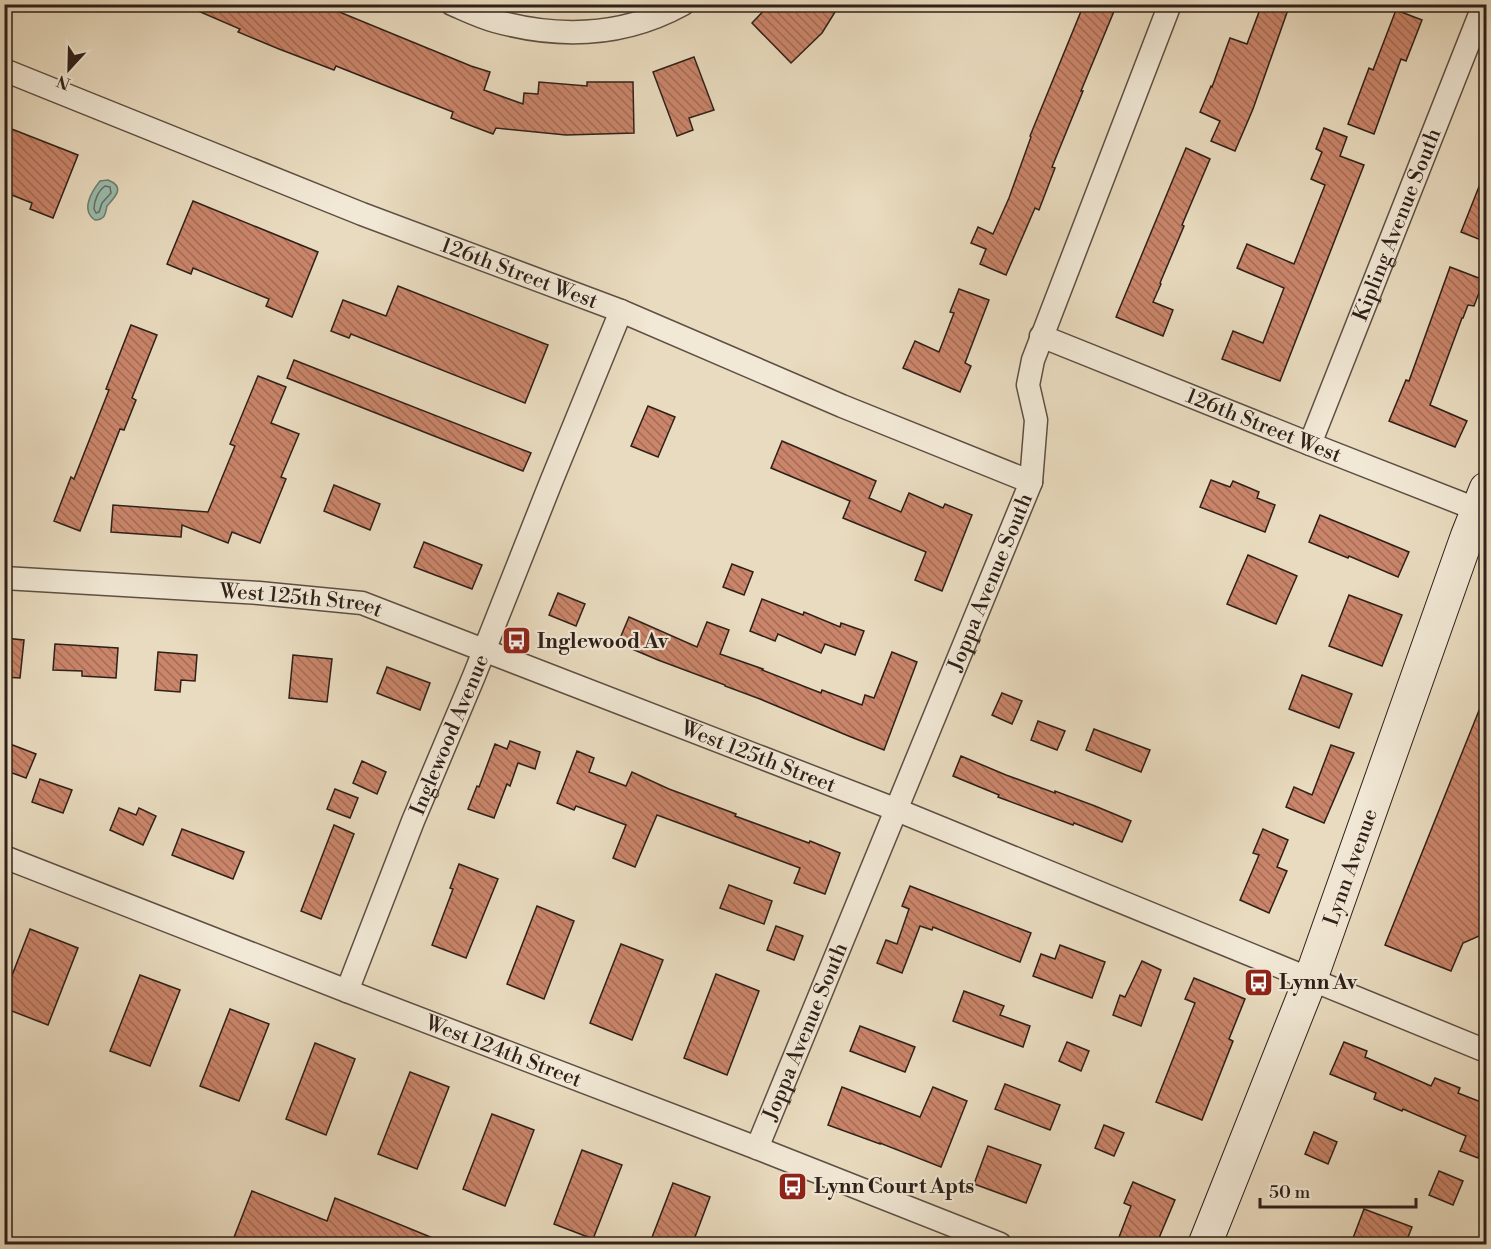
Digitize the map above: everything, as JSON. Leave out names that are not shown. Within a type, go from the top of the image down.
[{"type":"main road","name":"Lynn Avenue","points":[[1205,1245],[1311,978],[1467,537],[1484,504]]},
{"type":"street","points":[[452,4],[492,21],[531,30],[568,33],[603,31],[639,23],[665,14],[683,4]]},
{"type":"street","name":"Joppa Avenue South","points":[[758,1148],[1031,482],[1036,420],[1028,385],[1033,360],[1170,4]]},
{"type":"street","name":"Kipling Avenue South","points":[[1310,444],[1484,4]]},
{"type":"street","name":"126th Street West","points":[[4,70],[362,214],[621,311],[842,406],[1031,482]]},
{"type":"street","name":"Inglewood Avenue","points":[[347,991],[413,821],[621,311]]},
{"type":"street","name":"126th Street West","points":[[1041,336],[1310,444],[1484,504]]},
{"type":"street","name":"West 125th Street","points":[[4,579],[259,593],[362,603],[897,810],[1486,1051]]},
{"type":"street","name":"West 124th Street","points":[[4,857],[758,1148],[1000,1245]]},
{"type":"water","points":[[108,180],[118,189],[103,217],[95,220],[88,211],[89,200],[100,181]]},
{"type":"building","points":[[182,4],[320,4],[490,72],[484,90],[523,104],[524,93],[538,94],[539,82],[587,86],[587,82],[633,82],[634,133],[566,135],[496,128],[493,134],[451,118],[453,112],[336,66],[334,70],[279,49],[238,32],[240,29]]},
{"type":"building","points":[[770,4],[840,4],[822,33],[791,63],[752,23]]},
{"type":"building","points":[[1084,4],[1117,4],[1052,167],[1055,168],[1039,210],[1035,208],[1006,275],[980,264],[986,249],[971,243],[978,227],[993,234]]},
{"type":"building","points":[[1262,4],[1290,4],[1253,109],[1235,151],[1211,141],[1220,121],[1200,112],[1230,38],[1247,44]]},
{"type":"building","points":[[1396,10],[1422,20],[1406,61],[1401,59],[1374,134],[1348,124],[1369,68],[1373,70]]},
{"type":"building","points":[[694,57],[714,110],[689,118],[693,130],[677,136],[653,72]]},
{"type":"building","points":[[4,126],[78,155],[53,218],[30,209],[32,203],[4,192]]},
{"type":"building","points":[[1324,128],[1347,137],[1340,156],[1364,165],[1280,381],[1222,359],[1233,331],[1263,343],[1284,288],[1237,268],[1247,244],[1294,264],[1325,185],[1311,179],[1322,152],[1316,149]]},
{"type":"building","points":[[1186,148],[1210,159],[1153,302],[1173,310],[1163,336],[1116,317]]},
{"type":"building","points":[[1486,169],[1486,242],[1461,232]]},
{"type":"building","points":[[193,201],[318,252],[292,317],[266,306],[269,299],[193,268],[191,274],[167,264]]},
{"type":"building","points":[[1450,267],[1484,280],[1474,306],[1468,305],[1462,318],[1430,405],[1467,421],[1455,447],[1389,421],[1406,380],[1409,381]]},
{"type":"building","points":[[398,286],[548,345],[525,403],[351,334],[349,338],[331,331],[343,300],[386,316]]},
{"type":"building","points":[[959,289],[989,300],[965,363],[971,366],[960,392],[903,368],[915,341],[939,352],[954,313],[950,312]]},
{"type":"building","points":[[131,325],[157,335],[132,398],[136,400],[124,430],[120,429],[80,531],[54,521],[71,477],[74,479],[109,390],[106,389]]},
{"type":"building","points":[[294,360],[531,453],[523,471],[287,378]]},
{"type":"building","points":[[258,376],[286,387],[271,423],[299,434],[281,477],[286,479],[260,543],[232,532],[228,543],[182,525],[181,537],[111,532],[113,505],[208,512],[235,446],[230,444]]},
{"type":"building","points":[[648,406],[675,417],[658,457],[631,446]]},
{"type":"building","points":[[782,441],[876,481],[869,498],[901,512],[909,493],[943,508],[945,504],[972,515],[942,591],[915,580],[926,552],[843,518],[850,501],[771,468]]},
{"type":"building","points":[[1211,480],[1230,487],[1233,481],[1259,492],[1257,498],[1275,505],[1265,532],[1200,507]]},
{"type":"building","points":[[334,485],[380,504],[370,530],[324,511]]},
{"type":"building","points":[[1320,515],[1409,552],[1398,577],[1309,542]]},
{"type":"building","points":[[424,542],[482,565],[472,589],[414,567]]},
{"type":"building","points":[[1248,555],[1297,576],[1276,624],[1227,604]]},
{"type":"building","points":[[732,564],[753,572],[744,595],[723,587]]},
{"type":"building","points":[[558,593],[585,604],[576,626],[549,615]]},
{"type":"building","points":[[1349,595],[1402,615],[1382,666],[1329,646]]},
{"type":"building","points":[[762,599],[803,615],[804,612],[840,627],[841,623],[864,631],[855,655],[825,644],[821,653],[778,634],[775,641],[750,631]]},
{"type":"building","points":[[629,617],[697,647],[707,622],[729,630],[720,654],[821,693],[822,690],[862,705],[865,695],[874,698],[892,652],[917,662],[884,750],[618,643]]},
{"type":"building","points":[[4,638],[24,640],[20,678],[4,677]]},
{"type":"building","points":[[55,644],[118,648],[116,678],[82,676],[82,671],[53,670]]},
{"type":"building","points":[[158,652],[197,655],[195,681],[181,680],[180,692],[155,690]]},
{"type":"building","points":[[293,655],[332,659],[327,702],[289,698]]},
{"type":"building","points":[[387,667],[430,683],[420,710],[377,693]]},
{"type":"building","points":[[1302,675],[1352,694],[1339,728],[1289,709]]},
{"type":"building","points":[[1002,693],[1022,701],[1012,724],[992,715]]},
{"type":"building","points":[[1486,693],[1486,933],[1463,943],[1451,971],[1385,945]]},
{"type":"building","points":[[1038,721],[1065,731],[1057,750],[1031,740]]},
{"type":"building","points":[[1094,729],[1150,750],[1141,772],[1086,750]]},
{"type":"building","points":[[510,741],[540,752],[535,769],[518,763],[510,786],[507,784],[494,818],[468,809],[495,744],[507,749]]},
{"type":"building","points":[[10,744],[36,754],[26,778],[4,770],[4,758]]},
{"type":"building","points":[[1331,745],[1354,753],[1324,823],[1286,807],[1294,787],[1312,795]]},
{"type":"building","points":[[577,751],[594,758],[589,772],[626,786],[632,772],[669,789],[736,814],[735,816],[840,853],[825,894],[794,883],[800,868],[657,815],[635,867],[613,858],[626,825],[576,806],[574,810],[557,803]]},
{"type":"building","points":[[961,756],[1131,821],[1122,842],[998,797],[999,795],[953,776]]},
{"type":"building","points":[[362,761],[386,772],[377,794],[353,783]]},
{"type":"building","points":[[40,779],[72,790],[63,813],[32,802]]},
{"type":"building","points":[[335,789],[358,798],[350,818],[327,809]]},
{"type":"building","points":[[119,808],[136,815],[139,808],[156,816],[143,845],[110,830]]},
{"type":"building","points":[[334,825],[354,834],[321,919],[301,911]]},
{"type":"building","points":[[182,829],[244,852],[233,879],[172,855]]},
{"type":"building","points":[[1263,829],[1288,840],[1277,867],[1287,871],[1269,913],[1240,900],[1259,855],[1253,853]]},
{"type":"building","points":[[459,864],[498,879],[466,958],[432,945],[453,889],[450,888]]},
{"type":"building","points":[[729,885],[772,901],[764,924],[720,908]]},
{"type":"building","points":[[910,886],[1031,933],[1020,962],[933,927],[932,930],[920,926],[902,973],[877,963],[886,940],[897,944],[909,909],[902,906]]},
{"type":"building","points":[[537,906],[574,921],[544,999],[507,984]]},
{"type":"building","points":[[776,926],[803,936],[794,960],[767,950]]},
{"type":"building","points":[[30,929],[78,948],[48,1025],[4,1008],[4,996]]},
{"type":"building","points":[[621,944],[663,960],[632,1040],[590,1023]]},
{"type":"building","points":[[1060,945],[1105,962],[1092,998],[1033,976],[1041,954],[1055,959]]},
{"type":"building","points":[[1142,961],[1161,970],[1141,1026],[1113,1015],[1120,995],[1125,997]]},
{"type":"building","points":[[716,974],[759,991],[727,1075],[684,1058]]},
{"type":"building","points":[[140,975],[180,990],[150,1066],[110,1051]]},
{"type":"building","points":[[1194,978],[1245,999],[1229,1039],[1233,1041],[1202,1120],[1156,1102],[1195,1003],[1185,999]]},
{"type":"building","points":[[964,991],[1004,1006],[1000,1015],[1030,1026],[1023,1047],[953,1021]]},
{"type":"building","points":[[230,1009],[269,1024],[239,1101],[200,1086]]},
{"type":"building","points":[[860,1026],[915,1047],[905,1072],[850,1051]]},
{"type":"building","points":[[1067,1042],[1089,1051],[1081,1071],[1059,1061]]},
{"type":"building","points":[[1344,1042],[1367,1051],[1365,1057],[1431,1086],[1435,1078],[1460,1088],[1458,1093],[1486,1104],[1486,1150],[1481,1148],[1478,1158],[1460,1151],[1466,1136],[1374,1099],[1376,1093],[1330,1074]]},
{"type":"building","points":[[315,1043],[355,1059],[326,1135],[286,1119]]},
{"type":"building","points":[[410,1072],[449,1087],[417,1169],[378,1154]]},
{"type":"building","points":[[1005,1084],[1060,1105],[1050,1130],[995,1109]]},
{"type":"building","points":[[842,1087],[920,1117],[933,1087],[967,1101],[941,1167],[828,1125]]},
{"type":"building","points":[[492,1114],[534,1130],[505,1206],[463,1189]]},
{"type":"building","points":[[1104,1125],[1124,1133],[1114,1156],[1095,1148]]},
{"type":"building","points":[[1314,1132],[1337,1142],[1328,1164],[1305,1154]]},
{"type":"building","points":[[988,1146],[1041,1165],[1026,1203],[974,1184]]},
{"type":"building","points":[[582,1150],[622,1165],[593,1239],[554,1224]]},
{"type":"building","points":[[1439,1171],[1463,1181],[1453,1205],[1429,1195]]},
{"type":"building","points":[[1133,1182],[1175,1200],[1156,1245],[1116,1245],[1131,1206],[1124,1203]]},
{"type":"building","points":[[673,1183],[710,1197],[692,1245],[649,1245]]},
{"type":"building","points":[[252,1191],[327,1221],[335,1198],[450,1245],[231,1245]]},
{"type":"building","points":[[1364,1209],[1412,1227],[1405,1245],[1371,1245],[1353,1238]]},
{"type":"place","name":"Inglewood Av","points":[[516,641]]},
{"type":"place","name":"Lynn Av","points":[[1258,982]]},
{"type":"place","name":"Lynn Court Apts","points":[[793,1186]]}]
